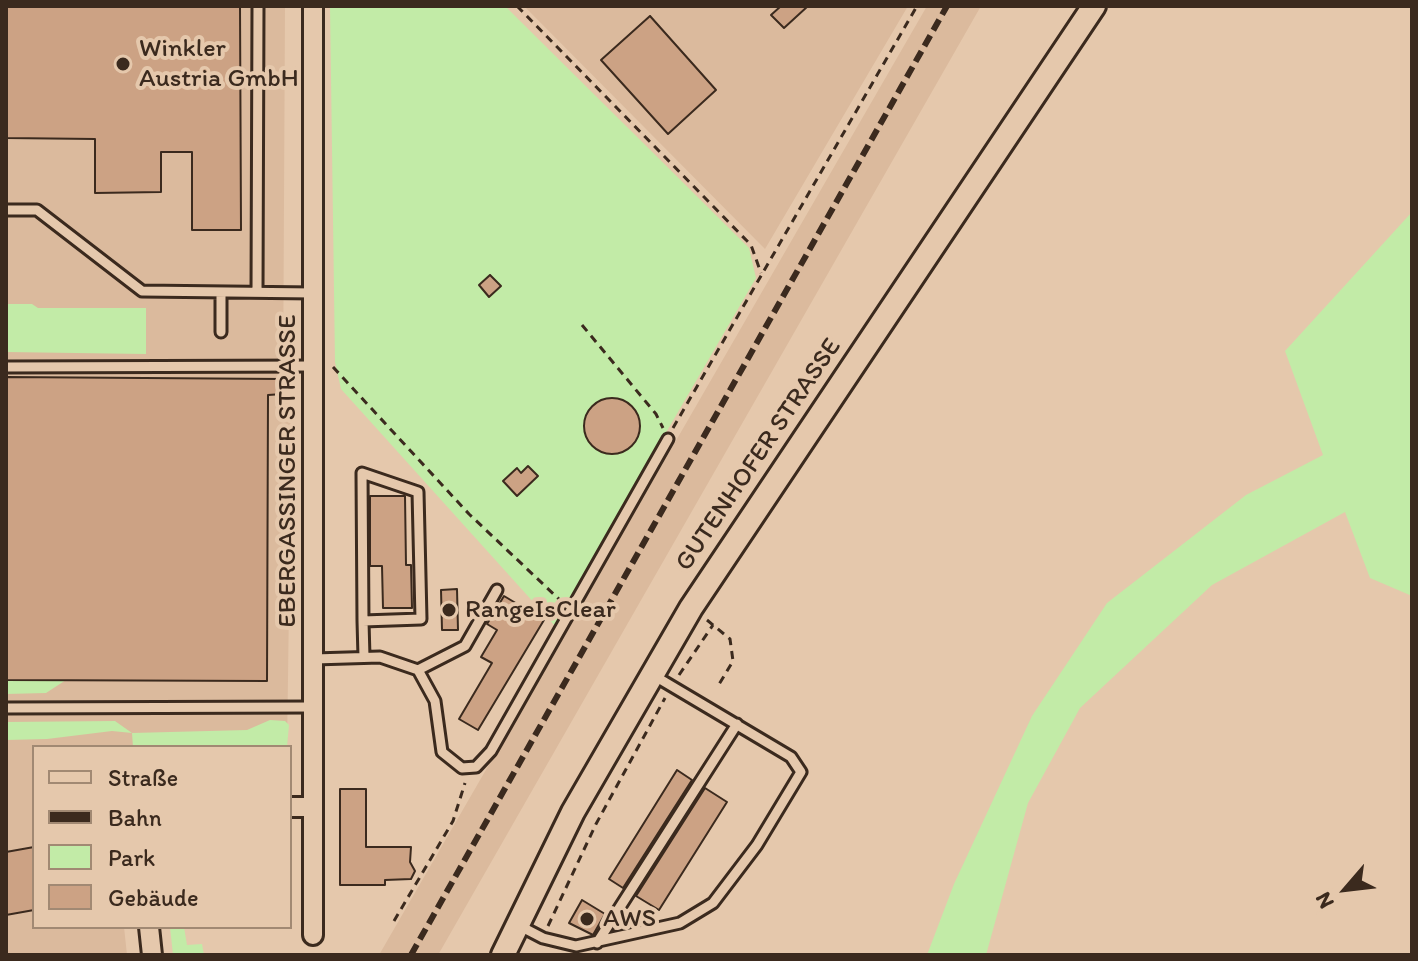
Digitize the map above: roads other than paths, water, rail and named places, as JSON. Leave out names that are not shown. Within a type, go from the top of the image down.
[{"type":"street","name":"EBERGASSINGER STRASSE","points":[[313,6],[313,935]]},
{"type":"street","name":"GUTENHOFER STRASSE","points":[[503,955],[573,812],[691,608],[1094,6]]},
{"type":"street","points":[[292,807],[313,807]]},
{"type":"street","points":[[149,929],[152,955]]},
{"type":"lane","points":[[257,292],[258,6]]},
{"type":"lane","points":[[6,210],[37,210],[142,291],[314,293]]},
{"type":"lane","points":[[221,292],[221,332]]},
{"type":"lane","points":[[6,367],[314,366]]},
{"type":"lane","points":[[314,659],[364,657],[401,661],[418,670],[435,701],[442,752],[462,768],[476,767],[491,751],[668,439]]},
{"type":"lane","points":[[363,621],[421,619],[418,492],[362,473],[363,621],[364,657]]},
{"type":"lane","points":[[418,670],[465,646],[497,590]]},
{"type":"lane","points":[[518,925],[564,946],[597,943],[680,923],[713,903],[757,845],[801,772],[791,757],[652,674]]},
{"type":"lane","points":[[6,708],[313,707]]},
{"type":"lane","points":[[597,943],[737,724]]},
{"type":"railway","points":[[411,955],[947,6]]},
{"type":"place","name":"Winkler Austria GmbH","points":[[123,64]]},
{"type":"place","name":"RangeIsClear","points":[[449,610]]},
{"type":"place","name":"AWS","points":[[587,919]]}]
